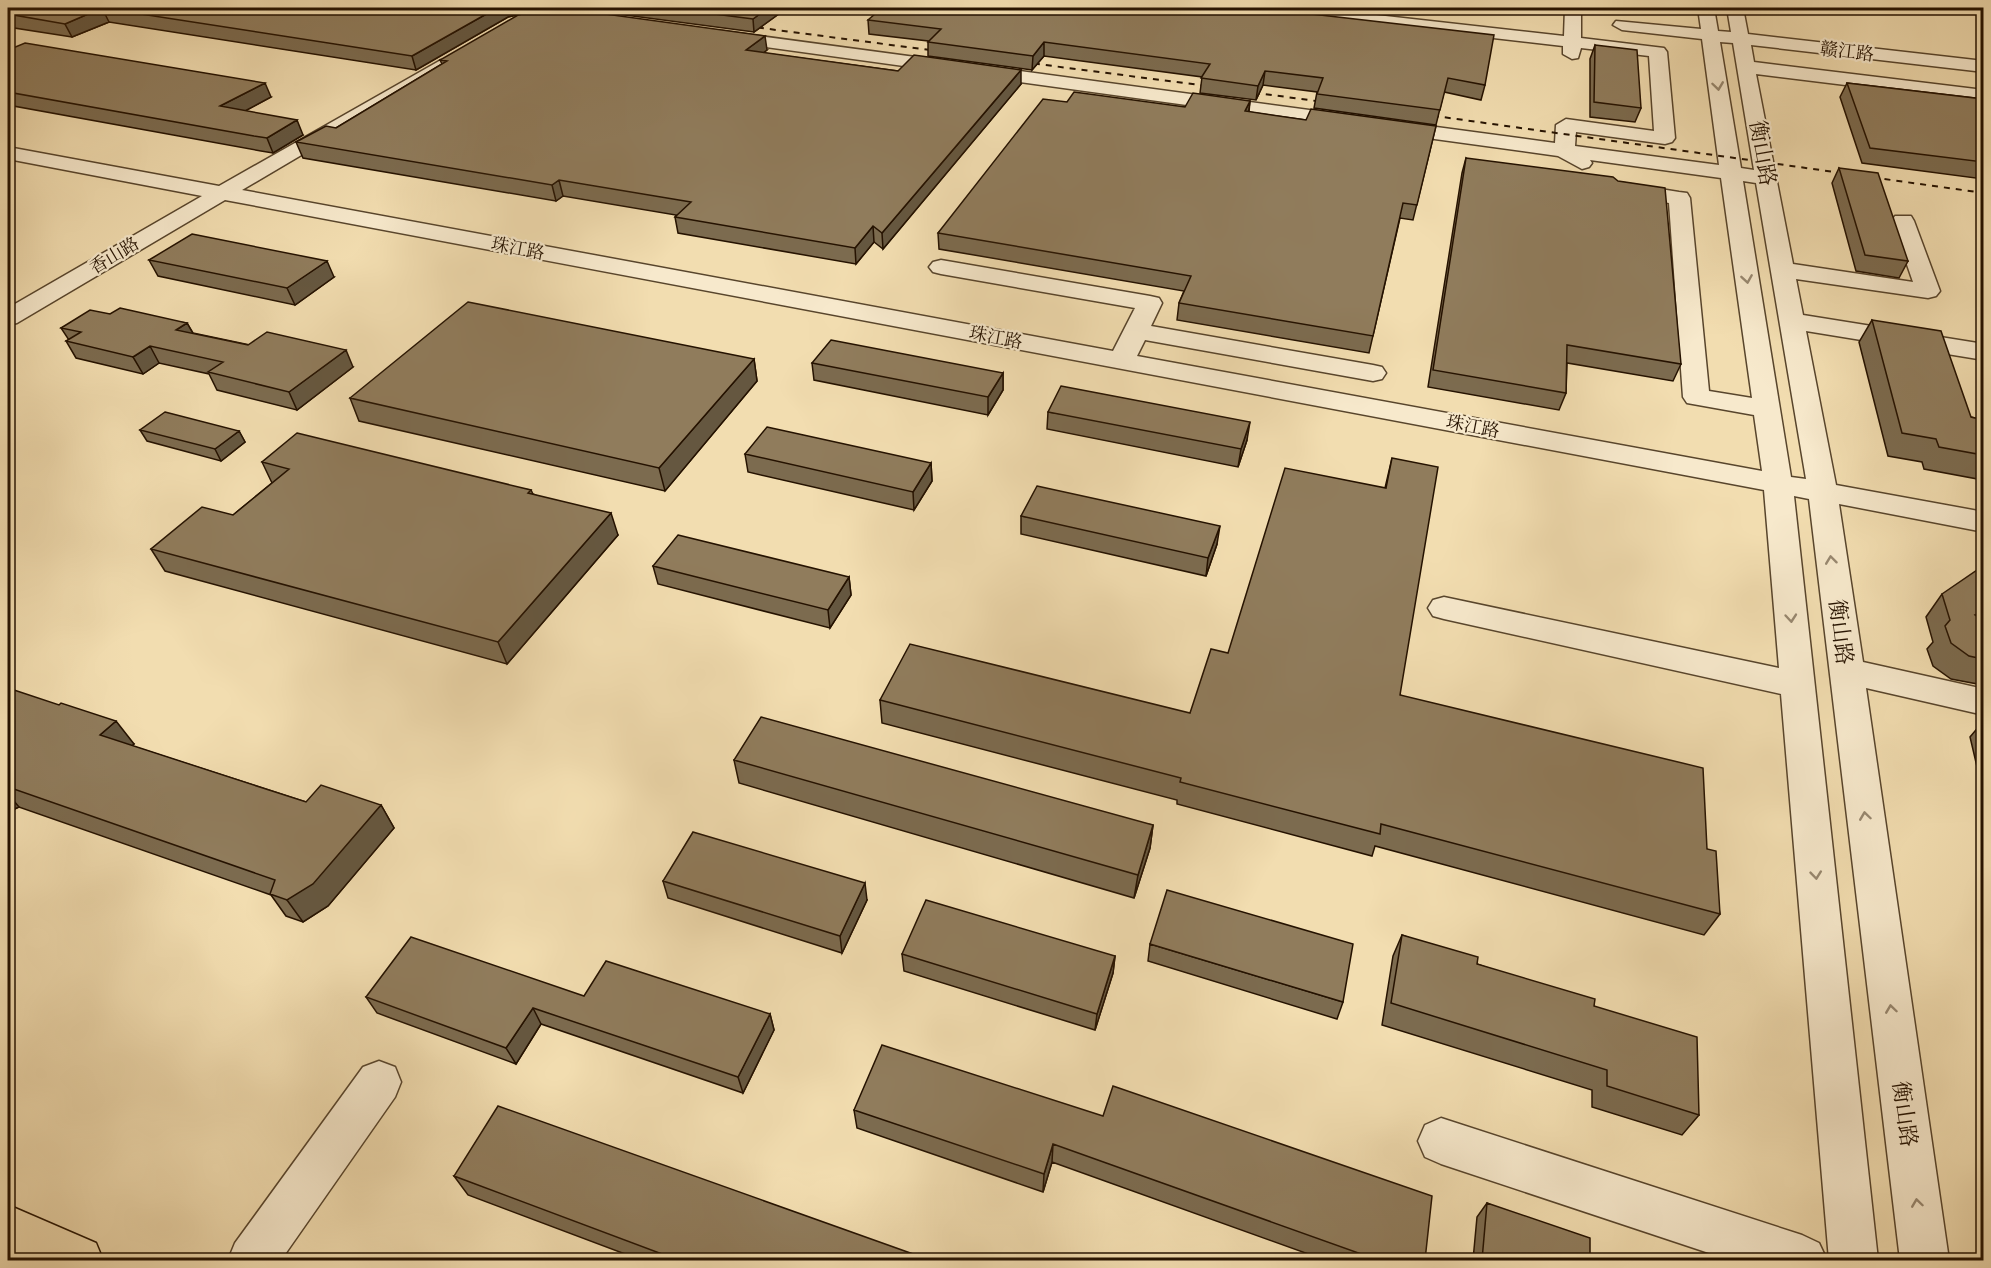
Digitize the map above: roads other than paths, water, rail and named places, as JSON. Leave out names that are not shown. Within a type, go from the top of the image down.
[{"type":"street","points":[[1275,8],[1572,48],[1658,52],[1665,138],[1566,125],[1565,151]]},
{"type":"street","name":"衡山路","points":[[1735,8],[1726,38],[1731,173],[1778,484],[1854,1260]]},
{"type":"street","points":[[1572,48],[1574,14]]},
{"type":"street","points":[[1551,17],[1574,14],[1599,22],[1726,38],[1983,96]]},
{"type":"street","points":[[702,34],[1767,178]]},
{"type":"street","name":"衡山路","points":[[1726,38],[1767,178],[1822,492],[1925,1260]]},
{"type":"street","name":"赣江路","points":[[1726,38],[1983,67]]},
{"type":"street","name":"香山路","points":[[8,318],[453,59]]},
{"type":"street","points":[[1565,151],[1621,189],[1679,198],[1696,397],[1767,409]]},
{"type":"street","name":"珠江路","points":[[8,153],[1983,522]]},
{"type":"street","points":[[1784,270],[1928,291],[1903,221]]},
{"type":"street","points":[[941,267],[1150,303],[1122,360]]},
{"type":"street","points":[[1792,321],[1983,352]]},
{"type":"street","points":[[1137,331],[1373,373]]},
{"type":"street","points":[[1444,608],[1797,685]]},
{"type":"street","points":[[1845,671],[1983,702]]},
{"type":"street","points":[[252,1260],[379,1082]]},
{"type":"street","points":[[1441,1141],[1802,1260]]},
{"type":"railway","points":[[746,26],[945,52]]},
{"type":"railway","points":[[1022,62],[1215,87]]},
{"type":"railway","points":[[1242,91],[1331,103]]},
{"type":"railway","points":[[1421,114],[1984,193]]}]
